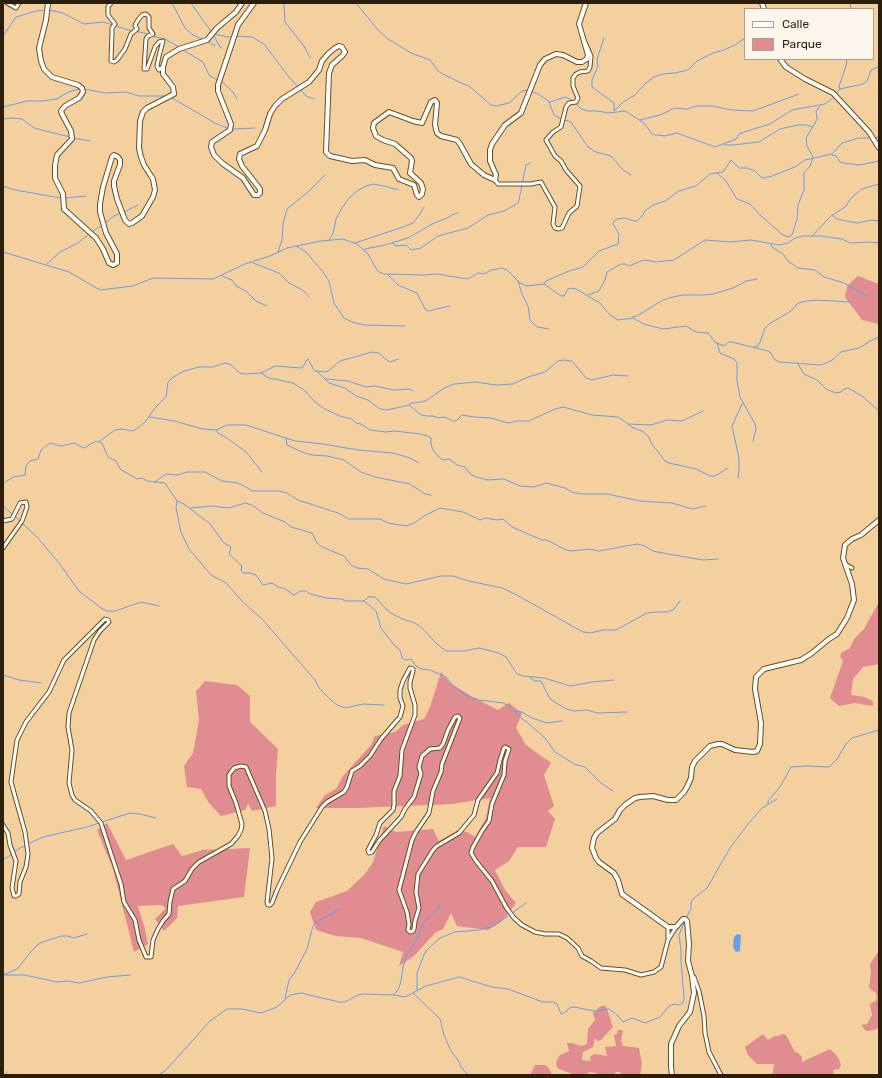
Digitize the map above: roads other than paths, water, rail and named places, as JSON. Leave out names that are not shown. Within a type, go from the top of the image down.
[{"type":"street","points":[[7,3],[16,8],[19,3]]},
{"type":"street","points":[[48,3],[46,20],[39,48],[44,69],[52,77],[78,85],[82,88],[83,92],[79,98],[65,106],[62,111],[62,114],[71,131],[72,139],[57,155],[55,178],[63,194],[64,210],[96,238],[103,248],[110,263],[113,265],[117,263],[117,254],[106,233],[100,212],[103,187],[112,157],[114,155],[118,157],[120,165],[114,181],[114,191],[125,220],[129,224],[135,222],[142,216],[153,197],[153,179],[141,157],[140,121],[143,112],[147,108],[174,94],[173,87],[164,77],[164,62],[170,54],[192,44],[207,40],[217,28],[236,12],[242,3]]},
{"type":"street","points":[[111,3],[108,7],[108,16],[115,24],[112,28],[111,61],[114,62],[126,49],[131,34],[137,29],[135,25],[142,15],[146,14],[149,17],[149,28],[153,34],[146,38],[144,69],[147,69],[155,47],[159,42],[163,41],[157,66],[159,70],[161,68],[163,70]]},
{"type":"street","points":[[254,3],[238,25],[218,85],[218,91],[231,122],[231,127],[224,135],[212,142],[210,147],[218,159],[243,178],[254,194],[260,193],[260,188],[242,166],[239,159],[240,154],[257,146],[265,130],[272,108],[282,99],[309,82],[319,70],[322,61],[328,54],[339,46],[344,48],[345,52],[332,65],[330,73],[325,144],[327,154],[355,162],[365,160],[375,165],[393,168],[399,179],[414,185],[417,196],[421,196],[423,192],[422,185],[412,176],[410,171],[412,161],[411,158],[395,144],[376,136],[373,128],[374,123],[389,112],[422,123],[431,102],[435,100],[437,103],[435,125],[437,133],[441,136],[456,140],[460,144],[471,164],[484,175],[495,180],[498,184],[530,184],[541,182],[555,207],[553,224],[559,229],[562,228],[569,213],[577,206],[580,186],[551,151],[546,140],[553,132],[561,127],[566,107],[569,103],[576,102],[578,98],[573,86],[573,78],[580,72],[588,71],[590,67],[592,61],[590,50],[583,39]]},
{"type":"street","points":[[495,180],[496,175],[490,161],[490,150],[492,144],[506,125],[521,113],[540,65],[544,59],[556,54],[563,55],[577,62],[586,61],[588,55],[579,24],[586,3]]},
{"type":"street","points":[[781,60],[786,67],[833,93],[869,132],[879,148]]},
{"type":"street","points":[[3,521],[12,519],[20,503],[26,502],[27,507],[22,521],[3,548]]},
{"type":"street","points":[[676,926],[668,927],[622,894],[618,880],[614,873],[596,858],[592,848],[594,838],[597,833],[615,819],[625,804],[635,798],[653,796],[668,800],[676,800],[687,787],[695,761],[710,746],[718,744],[725,745],[735,750],[757,751],[760,744],[761,723],[755,689],[756,677],[764,669],[793,662],[806,656],[837,634],[847,618],[854,600],[852,584],[843,554],[845,545],[852,539],[861,535],[879,520]]},
{"type":"street","points":[[845,564],[852,568]]},
{"type":"street","points":[[3,825],[8,833],[10,845],[16,860],[12,888],[14,896],[16,896],[19,894],[20,882],[26,867],[28,854],[25,832],[11,782],[17,740],[19,734],[48,692],[64,660],[105,619],[109,622],[108,625],[100,631],[94,640],[69,713],[68,727],[72,750],[69,783],[75,800],[91,811],[100,822],[121,884],[125,905],[134,920],[139,940],[146,956],[151,957],[153,940],[158,929],[170,911],[170,902],[173,889],[185,881],[192,869],[199,862],[236,840],[241,830],[242,824],[236,803],[228,786],[229,775],[234,768],[241,766],[246,767],[265,811],[269,829],[272,859],[267,902],[268,905],[270,905],[300,842],[322,807],[327,802],[344,792],[352,771],[360,766],[370,756],[381,738],[400,717],[403,706],[400,698],[400,690],[410,668],[413,669],[410,688],[415,715],[402,750],[400,776],[394,791],[394,804],[392,810],[380,822],[376,835],[368,850],[369,853],[371,854],[379,841],[400,817],[414,797],[421,774],[419,767],[422,756],[430,749],[440,748],[455,716],[460,718],[433,791],[429,813],[412,840],[399,890],[407,912],[409,924],[408,930],[410,932],[413,931],[420,908],[416,892],[418,874],[433,850],[459,833],[474,814],[478,800],[497,773],[505,747],[508,749],[504,775],[492,804],[489,821],[471,853],[492,881],[506,907],[514,918],[522,925],[535,932],[559,934],[567,938],[578,948],[582,956],[591,960],[601,968],[607,970],[625,970],[641,975],[654,972],[661,967],[668,938],[668,927]]},
{"type":"street","points":[[668,938],[676,926],[685,918],[687,921],[689,944],[688,961],[694,993],[692,1009],[680,1026],[671,1044],[672,1075]]},
{"type":"street","points":[[692,976],[699,991],[709,1052],[721,1075]]},
{"type":"water","points":[[737,934],[741,935],[740,951],[736,952],[733,947],[734,937]]},
{"type":"waterway","points":[[172,3],[185,28],[193,35],[202,39]]},
{"type":"waterway","points":[[191,3],[212,33]]},
{"type":"waterway","points":[[284,3],[285,22],[304,46],[310,58]]},
{"type":"waterway","points":[[356,3],[378,30],[388,39],[411,53],[430,60],[439,72],[469,86],[491,105],[496,106],[509,103],[522,91],[529,90]]},
{"type":"waterway","points":[[851,3],[851,8]]},
{"type":"waterway","points":[[3,36],[16,17],[45,10]]},
{"type":"waterway","points":[[49,10],[63,13],[84,24],[103,22],[132,31]]},
{"type":"waterway","points":[[135,31],[148,34]]},
{"type":"waterway","points":[[214,34],[233,37]]},
{"type":"waterway","points":[[151,36],[165,39],[179,47]]},
{"type":"waterway","points":[[214,36],[222,48]]},
{"type":"waterway","points":[[236,36],[252,37],[264,44],[298,87]]},
{"type":"waterway","points":[[604,38],[597,59],[598,66],[592,80],[592,87],[614,103],[614,110]]},
{"type":"waterway","points":[[614,111],[623,102],[635,95],[654,77],[688,70],[697,61],[735,45],[744,39]]},
{"type":"waterway","points":[[207,41],[215,46]]},
{"type":"waterway","points":[[183,50],[203,62],[209,75],[217,80]]},
{"type":"waterway","points":[[840,89],[839,86],[847,60]]},
{"type":"waterway","points":[[835,94],[840,89],[863,84],[867,81],[871,70],[878,67]]},
{"type":"waterway","points":[[222,82],[233,92],[237,99]]},
{"type":"waterway","points":[[3,107],[27,101],[57,99],[68,92],[79,89]]},
{"type":"waterway","points":[[84,89],[105,93],[126,92],[139,96],[165,96]]},
{"type":"waterway","points":[[300,89],[306,96],[314,99]]},
{"type":"waterway","points":[[531,91],[550,102],[566,97],[573,101]]},
{"type":"waterway","points":[[640,120],[660,115],[675,108],[687,109],[697,106],[712,106],[732,110],[753,111],[799,94]]},
{"type":"waterway","points":[[576,104],[581,109],[588,111],[609,113],[625,111],[644,123],[652,134],[665,136],[677,133],[715,147],[736,139],[739,134],[770,124],[792,110],[825,104],[834,97]]},
{"type":"waterway","points":[[172,98],[215,123],[229,129]]},
{"type":"waterway","points":[[549,102],[554,115],[571,122],[588,147],[596,152],[611,156],[623,170],[631,175]]},
{"type":"waterway","points":[[717,173],[726,181],[737,199],[750,204],[783,235],[788,237],[792,235],[797,219],[798,205],[804,190],[804,173],[810,166],[813,157],[807,146],[806,138],[817,119],[816,111],[820,106]]},
{"type":"waterway","points":[[3,119],[22,119],[34,128],[70,137]]},
{"type":"waterway","points":[[724,145],[759,142],[780,129],[798,125],[812,127]]},
{"type":"waterway","points":[[232,129],[255,128]]},
{"type":"waterway","points":[[874,138],[879,137]]},
{"type":"waterway","points":[[73,138],[90,141]]},
{"type":"waterway","points":[[544,284],[546,281],[569,271],[583,267],[599,251],[618,244],[619,234],[613,224],[617,219],[624,218],[637,221],[645,211],[653,205],[665,201],[679,191],[696,186],[710,174],[723,172],[731,160],[739,168],[747,168],[755,171],[764,178],[795,167],[805,160],[832,154],[842,143],[859,138],[870,138]]},
{"type":"waterway","points":[[832,155],[836,156],[840,162],[844,163],[860,165],[879,161]]},
{"type":"waterway","points":[[393,243],[395,246],[406,245],[411,250],[421,248],[438,236],[468,228],[488,215],[504,211],[515,205],[519,200],[526,165],[530,163]]},
{"type":"waterway","points":[[278,252],[282,240],[283,224],[288,208],[308,192],[325,175]]},
{"type":"waterway","points":[[328,241],[333,234],[336,219],[342,208],[349,198],[357,191],[373,184],[398,189]]},
{"type":"waterway","points":[[812,236],[831,216],[845,207],[852,197],[862,189],[879,184]]},
{"type":"waterway","points":[[3,186],[15,190],[61,198]]},
{"type":"waterway","points":[[65,198],[86,196]]},
{"type":"waterway","points":[[124,212],[138,205]]},
{"type":"waterway","points":[[355,243],[413,223],[424,207]]},
{"type":"waterway","points":[[105,223],[121,213]]},
{"type":"waterway","points":[[364,250],[408,238],[434,223],[458,213]]},
{"type":"waterway","points":[[832,215],[837,219],[857,223],[872,220],[879,221]]},
{"type":"waterway","points":[[92,232],[102,225]]},
{"type":"waterway","points":[[47,264],[60,252],[78,243],[89,234]]},
{"type":"waterway","points":[[588,295],[599,291],[605,280],[607,272],[621,264],[629,266],[644,260],[656,262],[674,260],[705,240],[730,242],[751,240],[779,245],[788,243],[795,238],[803,236],[821,236],[842,239],[850,243],[879,243]]},
{"type":"waterway","points":[[3,252],[69,272],[100,290],[133,286],[153,278],[213,279],[245,264],[270,256],[287,248],[321,241],[343,239],[357,244],[368,254],[377,270],[384,274],[437,274],[468,279],[478,273],[484,274],[491,270],[502,268],[507,270],[520,283],[527,286],[544,284],[561,296],[564,296],[568,289],[576,289],[600,303],[610,315],[618,320],[633,318],[644,324],[663,329],[686,326],[696,332],[708,333],[715,342],[724,346],[729,342],[732,342],[768,351],[774,359],[779,362],[821,365],[831,361],[841,352],[859,348],[879,337]]},
{"type":"waterway","points":[[771,244],[772,247],[783,254],[788,261],[798,268],[815,270],[824,277],[844,283],[867,296]]},
{"type":"waterway","points":[[296,246],[306,252],[323,272],[329,281],[334,303],[344,318],[364,325],[405,326]]},
{"type":"waterway","points":[[253,263],[279,273],[289,283],[304,291],[309,297]]},
{"type":"waterway","points":[[388,275],[398,285],[417,293],[425,309],[428,311],[450,306]]},
{"type":"waterway","points":[[222,276],[232,280],[236,286],[246,291],[256,301],[267,306]]},
{"type":"waterway","points":[[632,317],[637,316],[663,300],[683,295],[713,294],[733,288],[746,281],[757,279]]},
{"type":"waterway","points":[[518,281],[528,306],[530,320],[537,327],[549,329]]},
{"type":"waterway","points":[[754,347],[758,346],[765,328],[769,324],[791,311],[801,302],[815,300],[851,302]]},
{"type":"waterway","points":[[717,343],[720,353],[734,359],[737,363],[737,381],[740,397],[755,424],[756,429],[753,441]]},
{"type":"waterway","points":[[317,371],[327,372],[340,361],[372,352],[379,353],[390,362],[398,359]]},
{"type":"waterway","points":[[100,441],[115,430],[121,429],[133,431],[145,422],[155,408],[166,397],[168,382],[172,378],[184,371],[199,367],[213,367],[224,363],[230,364],[240,373],[245,374],[261,373],[275,366],[301,368],[308,359],[314,370],[329,383],[345,388],[356,396],[368,400],[380,409],[387,410],[409,405],[421,415],[439,418],[445,417],[453,421],[456,421],[462,415],[491,418],[508,423],[529,421],[563,407],[592,415],[618,417],[628,424],[651,425],[667,420],[682,421],[703,411]]},
{"type":"waterway","points":[[410,404],[427,400],[446,387],[454,384],[476,382],[496,385],[513,384],[528,377],[545,372],[558,361],[564,360],[572,361],[586,378],[592,380],[613,375],[628,376]]},
{"type":"waterway","points":[[798,364],[804,374],[817,380],[826,389],[836,393],[848,388],[862,396],[879,411]]},
{"type":"waterway","points":[[261,373],[269,378],[293,383],[304,390],[316,403],[325,409],[340,416],[352,419],[356,423],[361,424],[370,430],[386,432],[395,431],[428,436],[431,438],[433,450],[440,458],[443,460],[449,459],[457,465],[465,467],[470,474],[476,477],[488,480],[504,479],[520,486],[534,487],[546,483],[581,494],[607,494],[640,501],[672,503],[693,509],[706,506]]},
{"type":"waterway","points":[[326,379],[348,381],[366,387],[375,386],[394,390],[409,389],[413,391]]},
{"type":"waterway","points":[[738,478],[739,458],[732,426],[742,404]]},
{"type":"waterway","points":[[150,417],[174,421],[203,429],[216,430],[227,425],[246,425],[295,441],[358,450],[393,453],[410,458],[419,463]]},
{"type":"waterway","points":[[628,424],[631,427],[642,431],[648,436],[665,461],[669,463],[696,469],[710,476],[715,476],[728,468]]},
{"type":"waterway","points":[[216,430],[218,433],[246,452],[262,472]]},
{"type":"waterway","points":[[286,438],[287,445],[302,452],[344,460],[361,472],[375,477],[410,484],[425,494],[431,495]]},
{"type":"waterway","points":[[3,482],[4,483],[13,477],[25,475],[26,466],[30,461],[38,459],[41,450],[50,443],[61,446],[74,443],[84,448],[96,441],[102,443],[108,457],[116,461],[120,469],[137,479],[142,478],[147,481],[165,483],[177,501],[184,504],[210,524],[224,543],[231,547],[229,554],[242,566],[241,570],[243,573],[256,575],[263,585],[272,583],[280,588],[284,588],[294,595],[300,591],[306,591],[310,594],[326,598],[341,599],[346,601],[364,601],[376,611],[381,628],[394,645],[400,650],[402,658],[406,660],[411,659],[416,666],[421,669],[430,670],[446,677],[453,686],[467,696],[479,700],[503,703],[509,706],[545,738],[555,752],[574,764],[585,767],[601,783],[613,791]]},
{"type":"waterway","points":[[155,482],[166,474],[178,475],[187,472],[205,472],[222,481],[238,483],[253,491],[279,491],[287,493],[298,500],[338,513],[349,519],[380,519],[388,523],[406,526],[440,508],[463,512],[480,520],[485,518],[497,520],[503,519],[512,527],[542,540],[547,540],[566,550],[572,551],[588,549],[599,551],[637,544],[645,546],[653,551],[668,554],[703,560],[718,559]]},
{"type":"waterway","points":[[177,501],[176,508],[181,532],[189,549],[211,575],[226,583],[243,602],[262,619],[315,680],[319,688],[331,700],[337,705],[345,708],[363,704],[384,705]]},
{"type":"waterway","points":[[190,508],[212,506],[229,508],[245,503],[252,505],[263,513],[285,522],[291,527],[312,533],[317,543],[322,547],[344,556],[351,565],[357,568],[368,569],[384,579],[406,584],[441,576],[453,576],[502,588],[583,632],[590,633],[603,630],[616,630],[647,613],[668,612],[674,609],[680,601]]},
{"type":"waterway","points":[[3,506],[12,514]]},
{"type":"waterway","points":[[15,516],[20,521]]},
{"type":"waterway","points":[[22,523],[37,537],[59,563],[79,591],[101,608],[107,611],[115,611],[141,602],[159,606]]},
{"type":"waterway","points":[[364,601],[368,597],[375,597],[389,612],[421,627],[438,645],[446,651],[464,651],[479,648],[499,653],[506,657],[517,674],[523,676],[544,678],[570,686],[614,680]]},
{"type":"waterway","points":[[3,675],[19,680],[41,683]]},
{"type":"waterway","points":[[530,678],[535,681],[541,681],[550,699],[566,709],[574,711],[587,710],[597,713],[627,712]]},
{"type":"waterway","points":[[515,711],[522,712],[532,718],[547,723],[562,721]]},
{"type":"waterway","points":[[768,803],[780,787],[791,767],[829,767],[837,759],[846,744],[852,738],[879,730]]},
{"type":"waterway","points":[[686,918],[691,909],[691,902],[707,888],[730,848],[748,824],[762,808],[777,799]]},
{"type":"waterway","points":[[102,822],[130,813],[156,818]]},
{"type":"waterway","points":[[28,844],[43,837],[99,823]]},
{"type":"waterway","points":[[14,852],[25,846]]},
{"type":"waterway","points":[[3,860],[12,854]]},
{"type":"waterway","points":[[512,913],[526,903]]},
{"type":"waterway","points":[[394,995],[399,988],[407,954],[415,943],[424,922],[438,909],[440,905]]},
{"type":"waterway","points":[[285,998],[289,980],[307,949],[313,926],[316,922],[339,909]]},
{"type":"waterway","points":[[417,990],[417,973],[424,955],[426,951],[440,938],[455,932],[479,930],[494,926],[509,915]]},
{"type":"waterway","points":[[159,1075],[166,1070],[210,1021],[227,1009],[242,1009],[261,1013],[277,1007],[290,995],[301,993],[339,1002],[345,1002],[363,994],[394,995],[404,997],[426,986],[459,977],[492,987],[508,989],[543,1002],[553,1002],[557,1004],[561,1014],[566,1012],[569,1008],[574,1007],[594,1011],[609,1009],[623,1022],[632,1018],[645,1023],[660,1017],[669,1006],[683,1003],[684,998],[679,935],[685,921]]},
{"type":"waterway","points":[[3,975],[17,969],[40,943],[61,936],[74,938],[87,934]]},
{"type":"waterway","points":[[4,975],[25,975],[57,982],[68,981],[79,983],[107,977],[130,975]]},
{"type":"waterway","points":[[413,993],[440,1019],[444,1035],[451,1051],[468,1075]]}]
